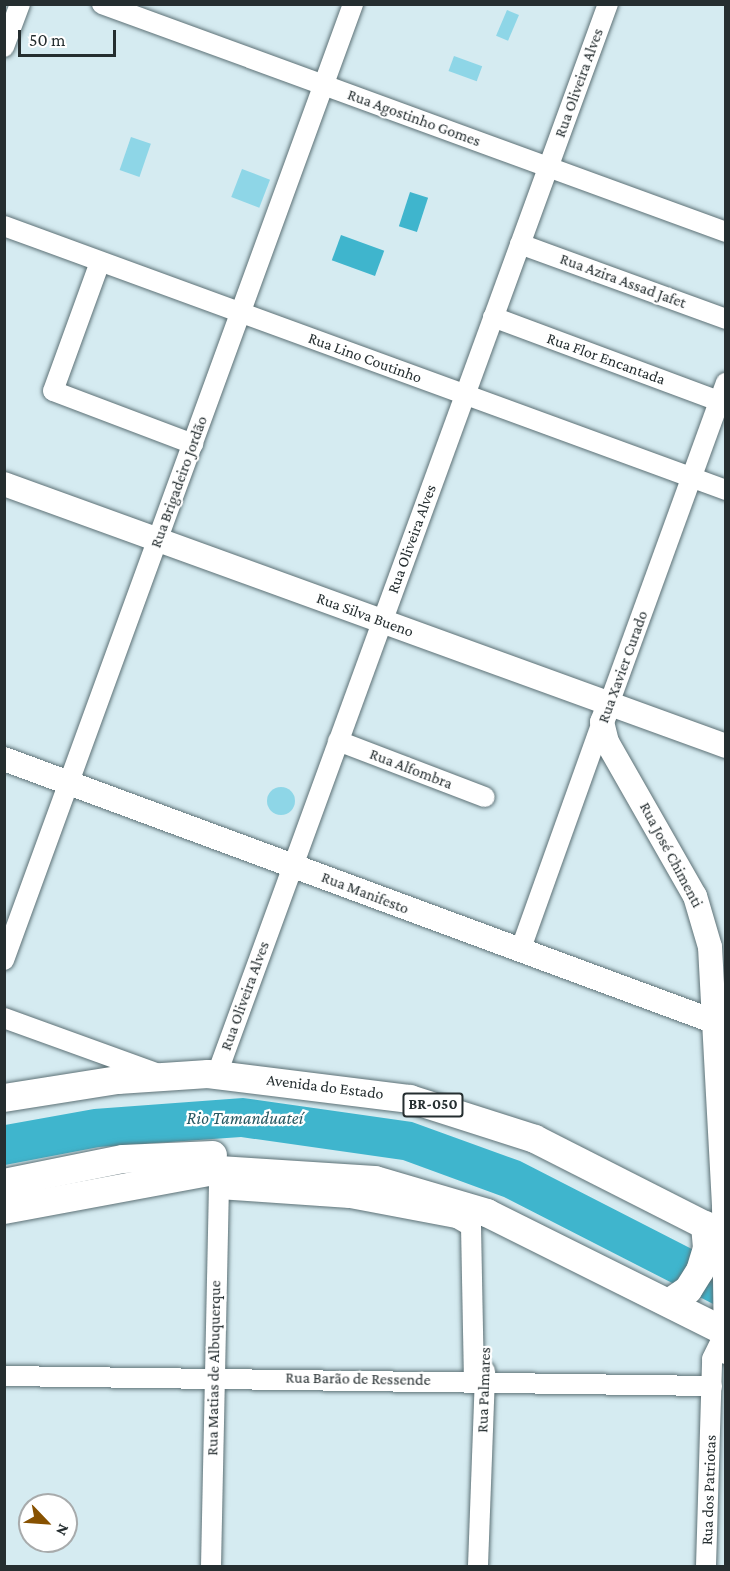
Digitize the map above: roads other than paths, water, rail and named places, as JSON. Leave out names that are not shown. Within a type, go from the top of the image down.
[{"type":"highway","name":"Avenida do Estado","points":[[4,1098],[167,1077],[216,1074],[326,1085],[468,1114],[535,1139],[719,1232]]},
{"type":"highway","points":[[4,1184],[123,1159],[226,1155],[300,1172],[375,1180],[487,1213],[670,1302],[725,1339]]},
{"type":"highway","points":[[4,1210],[219,1180],[300,1172]]},
{"type":"highway","points":[[670,1302],[688,1290],[700,1271],[708,1248],[719,1232]]},
{"type":"main road","name":"Rua Silva Bueno","points":[[4,483],[382,621],[606,713],[642,716],[726,746]]},
{"type":"main road","name":"Rua José Chimenti","points":[[606,713],[621,764],[700,908],[710,947],[719,1024]]},
{"type":"main road","name":"Rua José Chimenti","points":[[621,764],[617,742],[623,727],[642,716]]},
{"type":"main road","name":"Rua Manifesto","points":[[4,759],[719,1024]]},
{"type":"main road","name":"Rua dos Patriotas","points":[[719,1024],[719,1232],[725,1339]]},
{"type":"street","points":[[4,47],[20,4]]},
{"type":"street","name":"Rua Agostinho Gomes","points":[[102,4],[726,232]]},
{"type":"street","name":"Rua Brigadeiro Jordão","points":[[4,960],[353,4]]},
{"type":"street","name":"Rua Oliveira Alves","points":[[216,1074],[608,4]]},
{"type":"street","name":"Rua Lino Coutinho","points":[[4,226],[726,490]]},
{"type":"street","name":"Rua Azira Assad Jafet","points":[[520,244],[726,320]]},
{"type":"street","points":[[100,262],[53,391],[193,444]]},
{"type":"street","name":"Rua Flor Encantada","points":[[493,317],[722,392]]},
{"type":"street","name":"Rua Xavier Curado","points":[[520,951],[722,392]]},
{"type":"street","name":"Rua Alfombra","points":[[338,741],[485,797]]},
{"type":"street","points":[[4,1018],[167,1077]]},
{"type":"street","points":[[219,1180],[350,1198],[471,1226],[480,1382]]},
{"type":"street","name":"Rua Matias de Albuquerque","points":[[212,1566],[213,1377],[219,1180]]},
{"type":"street","name":"Rua Palmares","points":[[478,1566],[480,1382],[487,1213]]},
{"type":"street","name":"Rua dos Patriotas","points":[[706,1566],[712,1359],[725,1339]]},
{"type":"street","name":"Rua Barão de Ressende","points":[[4,1376],[213,1377],[712,1386]]},
{"type":"water","points":[[410,192],[428,198],[417,232],[399,226]]},
{"type":"water","points":[[341,235],[384,251],[375,276],[332,260]]},
{"type":"water","name":"Rio Tamanduateí","points":[[243,1098],[412,1122],[520,1161],[725,1266],[725,1310],[504,1197],[403,1160],[241,1137],[99,1147],[5,1165],[5,1125],[94,1109]]}]
